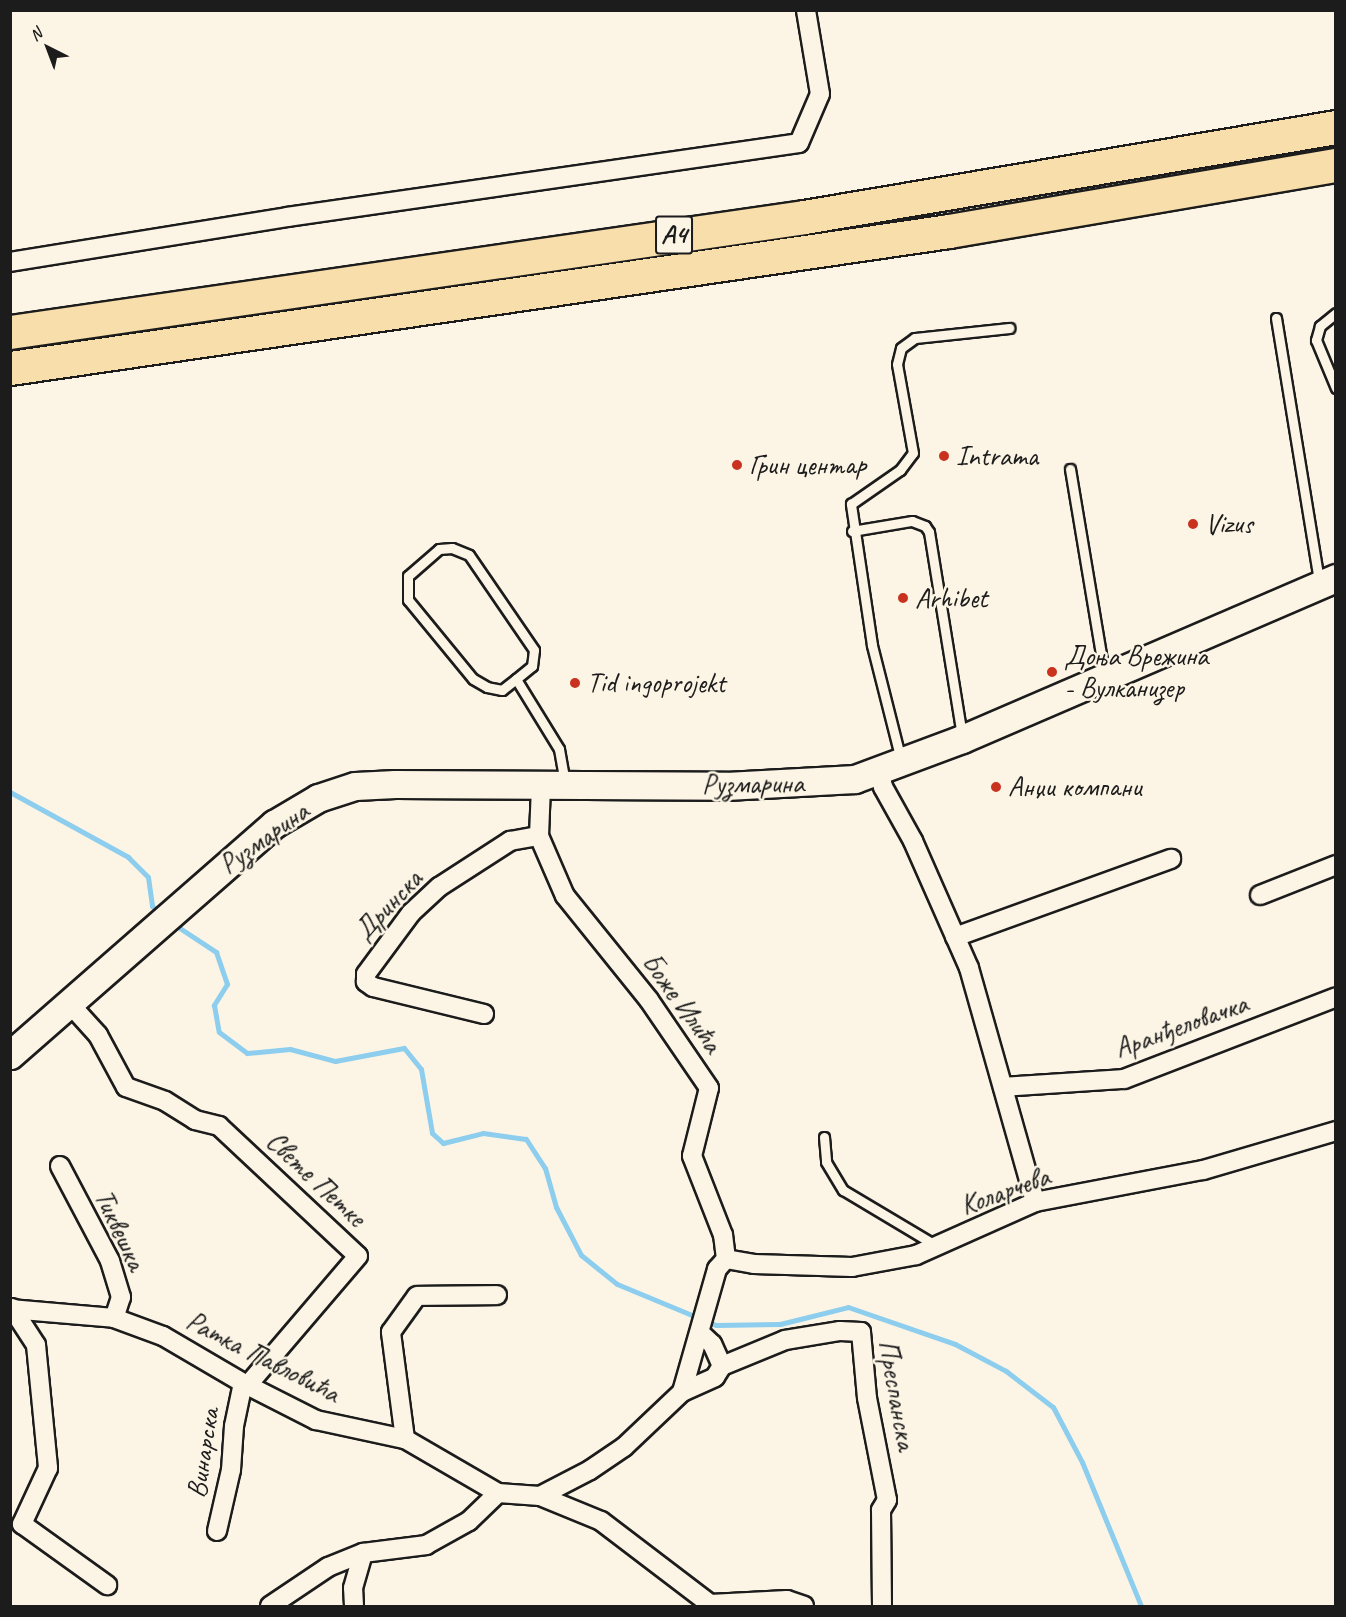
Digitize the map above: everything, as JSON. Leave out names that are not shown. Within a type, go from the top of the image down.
[{"type":"highway","name":"A4","points":[[10,332],[804,217],[1335,127]]},
{"type":"highway","name":"A4","points":[[10,368],[949,231],[1335,165]]},
{"type":"main road","name":"Рузмарина","points":[[10,1055],[163,918],[274,824],[337,792],[356,786],[394,784],[553,786],[800,784],[855,779],[962,739],[1328,582]]},
{"type":"street","points":[[10,262],[287,217],[800,143],[820,94],[806,10]]},
{"type":"street","points":[[891,767],[883,787],[913,841],[969,969],[1035,1202]]},
{"type":"street","name":"Боже Илића","points":[[553,786],[539,836],[565,896],[649,1000],[709,1088],[692,1156],[723,1235],[726,1258]]},
{"type":"street","name":"Дринска","points":[[484,1014],[373,987],[366,982],[366,974],[411,913],[439,887],[510,841],[539,836]]},
{"type":"street","points":[[955,937],[1171,859]]},
{"type":"street","points":[[1260,895],[1335,865]]},
{"type":"street","name":"Аранђеловачка","points":[[1003,1087],[1124,1079],[1335,997]]},
{"type":"street","name":"Свете Петке","points":[[69,1003],[98,1035],[126,1087],[165,1101],[195,1120],[219,1126],[357,1256],[246,1384]]},
{"type":"street","name":"Коларчева","points":[[726,1258],[754,1264],[852,1267],[916,1255],[1035,1202],[1203,1170],[1335,1131]]},
{"type":"street","name":"Тиквешка","points":[[60,1166],[110,1261],[121,1297],[114,1318]]},
{"type":"street","points":[[682,1392],[717,1269],[726,1258]]},
{"type":"street","points":[[405,1439],[391,1332],[417,1296],[497,1295]]},
{"type":"street","points":[[11,1309],[36,1345],[48,1468],[21,1524],[107,1585]]},
{"type":"street","name":"Ратка Павловића","points":[[11,1309],[114,1318],[163,1336],[246,1384],[316,1420],[405,1439],[498,1493],[540,1496],[601,1521],[709,1605],[787,1600],[804,1606]]},
{"type":"street","name":"Преспанска","points":[[722,1366],[785,1340],[832,1332],[861,1332],[867,1398],[887,1500],[881,1510],[882,1606]]},
{"type":"street","points":[[540,1496],[590,1470],[624,1447],[682,1392],[716,1377],[722,1366],[712,1344],[700,1333]]},
{"type":"street","name":"Винарска","points":[[217,1531],[231,1470],[234,1426],[246,1384]]},
{"type":"street","points":[[270,1606],[328,1567],[363,1553],[426,1545],[469,1521],[498,1493]]},
{"type":"street","points":[[354,1606],[353,1588],[363,1553]]},
{"type":"lane","points":[[1335,313],[1320,326],[1316,340],[1335,388]]},
{"type":"lane","points":[[1276,318],[1328,582]]},
{"type":"lane","points":[[891,767],[852,531],[851,504],[909,463],[913,453],[897,364],[901,348],[915,338],[1009,328]]},
{"type":"lane","points":[[1070,469],[1105,678]]},
{"type":"lane","points":[[852,531],[912,521],[925,526],[929,532],[962,739]]},
{"type":"lane","points":[[452,548],[469,555],[534,650],[532,666],[516,679],[502,690],[487,687],[473,679],[408,600],[408,576],[439,549],[452,548]]},
{"type":"lane","points":[[516,679],[559,749],[553,786]]},
{"type":"lane","points":[[824,1137],[826,1162],[843,1190],[937,1246]]},
{"type":"waterway","points":[[10,792],[128,857],[148,877],[152,906],[160,913]]},
{"type":"waterway","points":[[172,923],[216,952],[227,984],[214,1005],[219,1032],[247,1053],[290,1049],[335,1061],[404,1048],[421,1069],[432,1133],[443,1143],[483,1133],[526,1139],[545,1168],[556,1207],[581,1255],[617,1284],[716,1325],[780,1324],[848,1307],[955,1344],[1006,1371],[1053,1407],[1082,1462],[1141,1606]]},
{"type":"place","name":"Intrama","points":[[944,456]]},
{"type":"place","name":"Грин центар","points":[[737,465]]},
{"type":"place","name":"Vizus","points":[[1193,524]]},
{"type":"place","name":"Arhibet","points":[[903,598]]},
{"type":"place","name":"Доња Врежина - Вулканизер","points":[[1052,672]]},
{"type":"place","name":"Tid ingoprojekt","points":[[575,683]]},
{"type":"place","name":"Анџи компани","points":[[996,787]]}]
